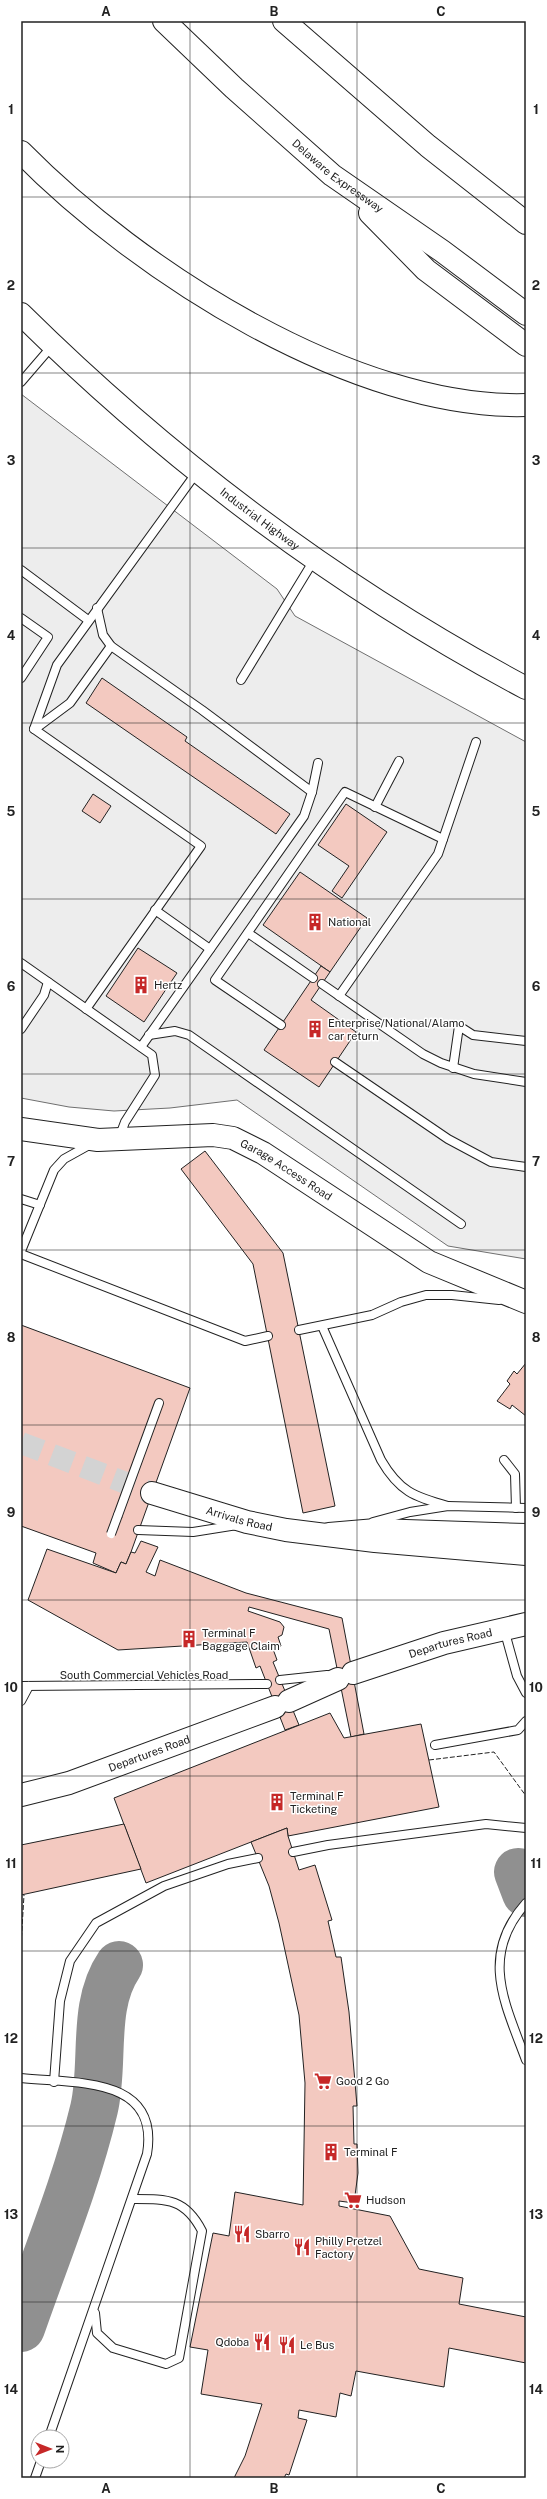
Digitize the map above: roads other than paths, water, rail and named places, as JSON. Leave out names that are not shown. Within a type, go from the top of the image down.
[{"type":"main road","name":"Delaware Expressway","points":[[164,21],[234,88],[332,175],[442,251],[526,314]]},
{"type":"main road","points":[[284,21],[428,146],[526,223]]},
{"type":"main road","points":[[21,152],[70,198],[129,246],[194,290],[257,327],[312,354],[370,377],[428,393],[520,405]]},
{"type":"main road","points":[[332,175],[426,270],[526,345]]},
{"type":"main road","name":"Industrial Highway","points":[[21,314],[115,403],[197,471],[314,559],[396,614],[526,688]]},
{"type":"main road","name":"Garage Access Road","points":[[21,1129],[98,1140],[213,1135],[244,1142],[429,1262],[526,1303]]},
{"type":"main road","name":"Arrivals Road","points":[[152,1492],[247,1522],[286,1530],[329,1534]]},
{"type":"main road","points":[[329,1534],[376,1530],[526,1534]]},
{"type":"main road","points":[[329,1534],[375,1541],[526,1554]]},
{"type":"main road","name":"Departures Road","points":[[21,1795],[69,1783],[282,1704],[343,1675],[444,1643],[526,1624]]},
{"type":"lane","points":[[21,382],[53,345]]},
{"type":"lane","points":[[34,730],[57,665],[197,471]]},
{"type":"lane","points":[[241,680],[314,559]]},
{"type":"lane","points":[[21,570],[88,620]]},
{"type":"lane","points":[[97,608],[103,635],[111,646],[202,710],[312,792]]},
{"type":"lane","points":[[21,618],[48,637],[21,678]]},
{"type":"lane","points":[[34,730],[70,703],[111,646]]},
{"type":"lane","points":[[34,730],[201,846],[86,1009]]},
{"type":"lane","points":[[339,996],[429,868],[443,839],[476,742]]},
{"type":"lane","points":[[375,807],[399,761]]},
{"type":"lane","points":[[141,1047],[304,816],[312,792],[318,763]]},
{"type":"lane","points":[[281,1025],[215,980],[345,792],[443,839]]},
{"type":"lane","points":[[155,910],[210,949]]},
{"type":"lane","points":[[248,933],[313,978]]},
{"type":"lane","points":[[21,963],[152,1055],[155,1075],[125,1122],[119,1140]]},
{"type":"lane","points":[[21,1029],[44,995],[48,982]]},
{"type":"lane","points":[[322,984],[423,1054],[453,1068],[526,1082]]},
{"type":"lane","points":[[453,1068],[459,1026],[473,1035],[526,1041]]},
{"type":"lane","points":[[150,1035],[175,1031],[189,1035],[461,1224]]},
{"type":"lane","points":[[336,1062],[448,1139],[491,1162],[526,1167]]},
{"type":"lane","points":[[21,1251],[58,1164],[70,1154],[98,1140]]},
{"type":"lane","points":[[21,1199],[40,1205]]},
{"type":"lane","points":[[21,1254],[245,1341],[268,1336]]},
{"type":"lane","points":[[299,1330],[372,1315],[401,1302],[434,1294],[526,1303]]},
{"type":"lane","points":[[322,1326],[381,1460],[391,1476],[401,1487],[413,1495],[448,1506]]},
{"type":"lane","points":[[111,1534],[159,1403]]},
{"type":"lane","points":[[504,1460],[515,1474],[516,1508]]},
{"type":"lane","points":[[329,1534],[394,1516],[448,1506],[526,1508]]},
{"type":"lane","points":[[138,1530],[202,1531],[247,1522]]},
{"type":"lane","points":[[504,1628],[517,1676],[526,1693]]},
{"type":"lane","points":[[280,1680],[343,1675]]},
{"type":"lane","name":"South Commercial Vehicles Road","points":[[25,1686],[267,1684]]},
{"type":"lane","points":[[21,1701],[25,1686]]},
{"type":"lane","points":[[435,1745],[518,1730],[526,1721]]},
{"type":"lane","points":[[293,1852],[328,1845],[486,1824],[526,1828]]},
{"type":"lane","points":[[54,2082],[60,2001],[70,1961],[96,1924],[164,1886],[228,1864],[258,1858]]},
{"type":"lane","points":[[526,1903],[516,1915],[506,1933],[501,1948],[499,1966],[499,1982],[504,2001],[526,2060]]},
{"type":"lane","points":[[21,2078],[93,2086],[122,2092],[141,2109],[149,2128],[147,2154],[52,2429]]},
{"type":"lane","points":[[95,2304],[94,2323],[97,2333],[107,2344],[166,2364],[179,2358],[202,2232],[197,2220],[186,2208],[162,2200],[132,2199]]},
{"type":"tunnel","points":[[21,1443],[152,1493]]},
{"type":"place","name":"National","points":[[315,922]]},
{"type":"place","name":"Hertz","points":[[141,985]]},
{"type":"place","name":"Enterprise/National/Alamo car return","points":[[315,1029]]},
{"type":"place","name":"Terminal F Baggage Claim","points":[[189,1639]]},
{"type":"place","name":"Terminal F Ticketing","points":[[277,1802]]},
{"type":"place","name":"Good 2 Go","points":[[323,2081]]},
{"type":"place","name":"Terminal F","points":[[331,2152]]},
{"type":"place","name":"Hudson","points":[[353,2200]]},
{"type":"place","name":"Sbarro","points":[[242,2234]]},
{"type":"place","name":"Philly Pretzel Factory","points":[[302,2247]]},
{"type":"place","name":"Qdoba","points":[[262,2342]]},
{"type":"place","name":"Le Bus","points":[[287,2345]]}]
